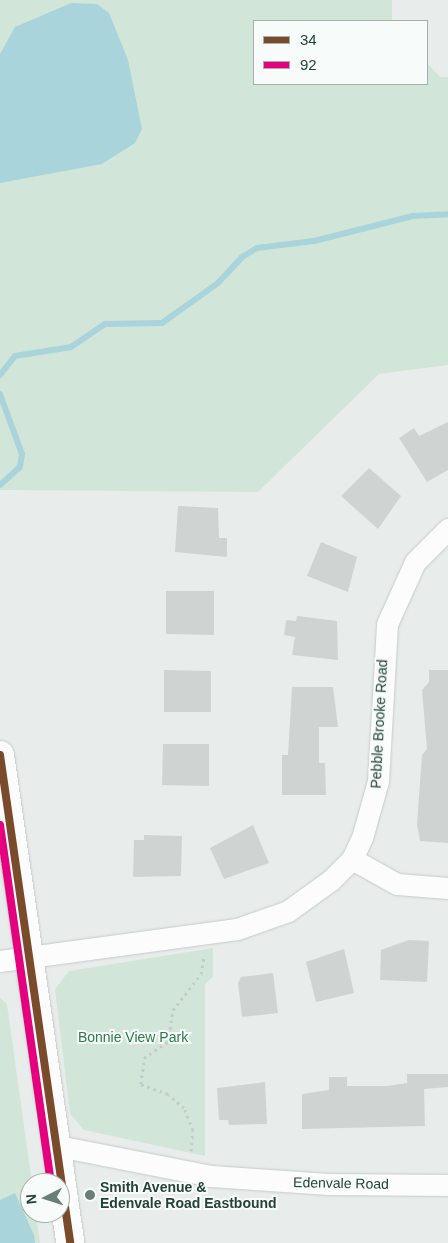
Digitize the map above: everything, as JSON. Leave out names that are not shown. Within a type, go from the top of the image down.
[{"type":"main road","points":[[0,755],[32,954],[70,1243]]},
{"type":"street","name":"Pebble Brooke Road","points":[[0,961],[32,954],[236,928],[263,921],[313,895],[352,859],[378,781],[387,624],[415,562],[448,529]]},
{"type":"street","points":[[352,859],[397,884],[448,888]]},
{"type":"street","name":"Edenvale Road","points":[[58,1146],[189,1172],[328,1184],[448,1184]]},
{"type":"path","points":[[189,1172],[193,1139],[189,1114],[168,1094],[141,1084],[144,1058],[168,1042],[175,1006],[201,974],[204,957]]},
{"type":"green space","points":[[0,0],[392,0],[392,20],[253,20],[253,85],[428,85],[428,64],[440,77],[448,77],[448,365],[379,374],[258,492],[0,490]]},
{"type":"green space","name":"Bonnie View Park","points":[[213,948],[213,977],[205,984],[205,1156],[84,1130],[70,1114],[55,989],[69,971]]},
{"type":"green space","points":[[0,998],[7,1004],[31,1173],[20,1173],[20,1223],[37,1223],[40,1243],[0,1243]]},
{"type":"water","points":[[71,3],[97,4],[109,13],[128,60],[142,129],[135,143],[102,164],[0,183],[0,54],[15,27]]},
{"type":"water","points":[[15,1193],[20,1204],[20,1223],[29,1223],[35,1243],[0,1243],[0,1200]]},
{"type":"building","points":[[448,422],[448,470],[427,482],[399,438],[414,428],[419,436]]},
{"type":"building","points":[[369,468],[401,496],[378,529],[341,496]]},
{"type":"building","points":[[178,506],[218,508],[219,538],[227,538],[227,557],[175,552]]},
{"type":"building","points":[[321,542],[357,557],[348,592],[307,576]]},
{"type":"building","points":[[166,591],[214,591],[214,635],[166,634]]},
{"type":"building","points":[[297,616],[337,621],[338,660],[292,655],[295,637],[284,635],[286,620],[296,621]]},
{"type":"building","points":[[164,670],[211,671],[211,712],[164,712]]},
{"type":"building","points":[[429,670],[448,670],[448,843],[420,841],[417,824],[422,755],[427,749],[422,690],[429,682]]},
{"type":"building","points":[[292,687],[333,687],[338,727],[319,727],[319,763],[325,763],[326,795],[282,795],[282,755],[288,755]]},
{"type":"building","points":[[163,744],[209,744],[209,786],[162,785]]},
{"type":"building","points":[[253,825],[269,863],[224,879],[210,848]]},
{"type":"building","points":[[144,835],[182,836],[181,876],[133,877],[134,840],[144,840]]},
{"type":"building","points":[[409,940],[429,941],[427,982],[380,980],[381,950]]},
{"type":"building","points":[[344,949],[354,993],[316,1002],[306,962]]},
{"type":"building","points":[[273,973],[278,1013],[242,1017],[238,983],[241,977]]},
{"type":"building","points":[[407,1074],[448,1074],[448,1087],[424,1089],[425,1126],[302,1129],[302,1094],[329,1090],[329,1077],[347,1077],[347,1086],[387,1086],[407,1083]]},
{"type":"building","points":[[265,1082],[267,1124],[229,1125],[228,1120],[219,1120],[217,1088]]},
{"type":"waterway","points":[[0,375],[15,356],[71,347],[105,324],[162,323],[218,283],[242,257],[257,248],[314,241],[413,216],[448,214]]},
{"type":"waterway","points":[[0,394],[22,454],[20,467],[0,485]]},
{"type":"transit line","name":"34","points":[[0,755],[70,1243]]},
{"type":"transit line","name":"92","points":[[0,825],[50,1173]]},
{"type":"place","name":"Smith Avenue & Edenvale Road Eastbound","points":[[90,1195]]}]
